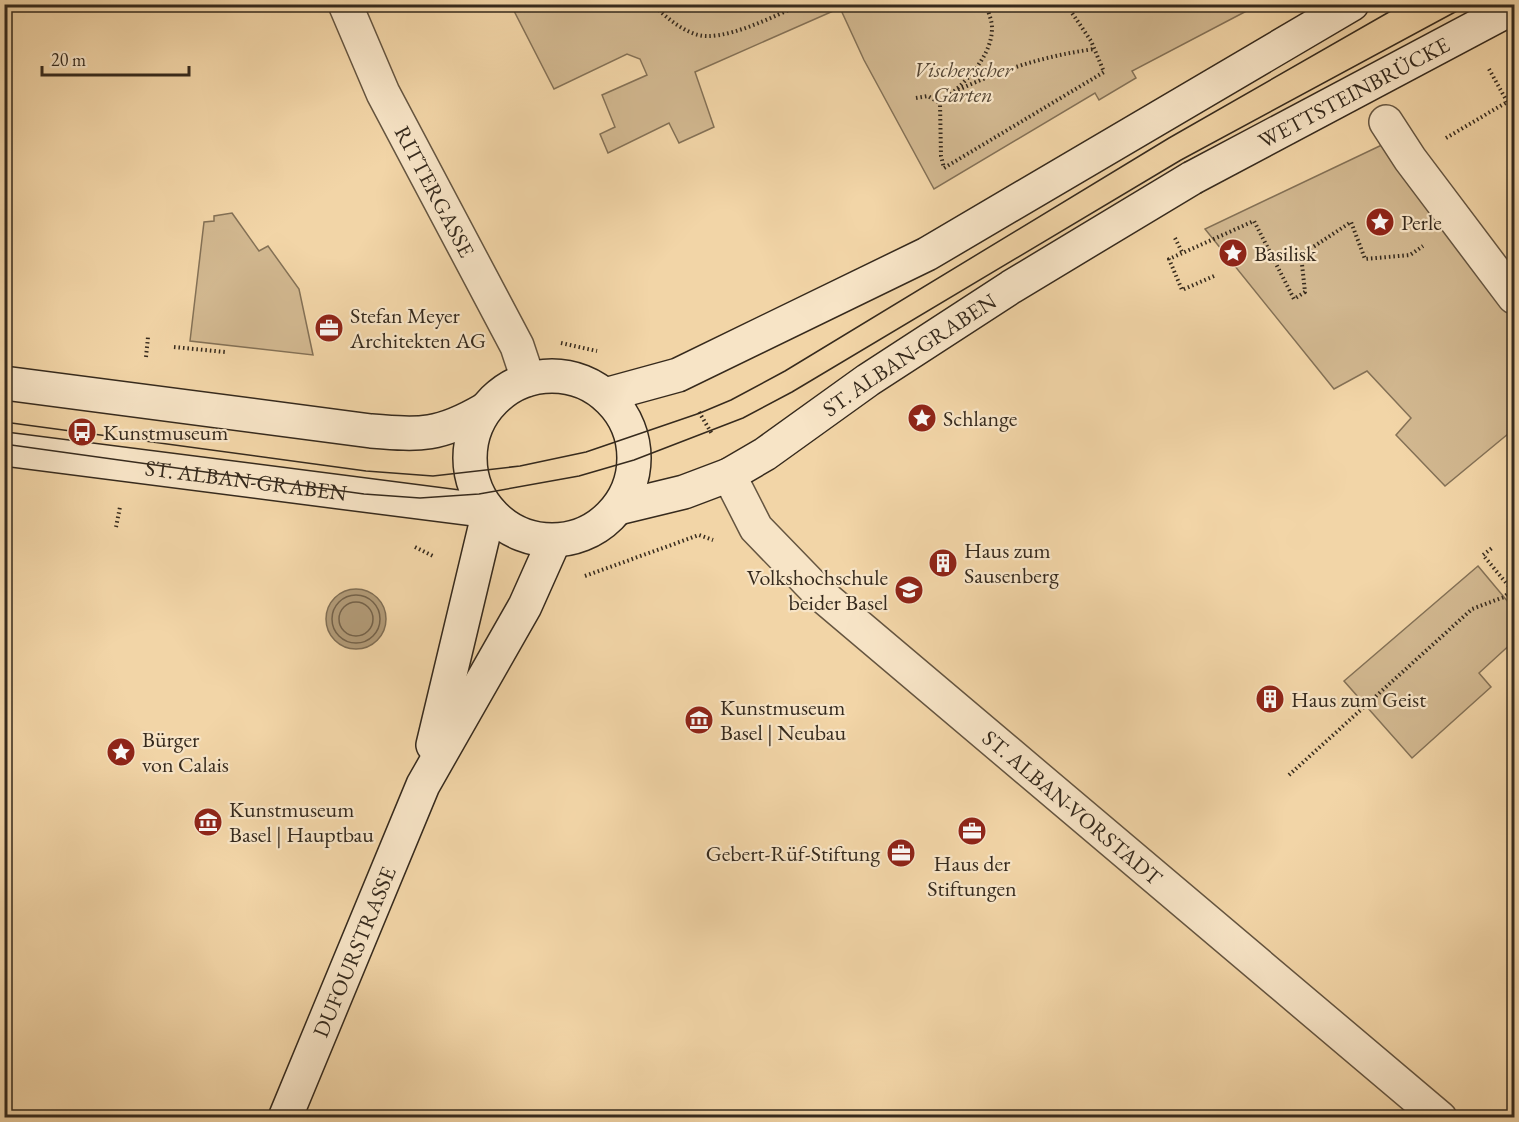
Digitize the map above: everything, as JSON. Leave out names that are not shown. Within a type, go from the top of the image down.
[{"type":"main road","name":"RITTERGASSE","points":[[345,4],[383,93],[517,346],[528,379]]},
{"type":"main road","points":[[606,395],[678,375],[927,254],[1352,4]]},
{"type":"main road","name":"WETTSTEINBRÜCKE","points":[[1192,178],[1515,7]]},
{"type":"main road","points":[[1386,122],[1410,159],[1515,297]]},
{"type":"main road","name":"ST. ALBAN-GRABEN","points":[[618,508],[684,492],[729,475],[765,454],[868,380],[1011,287],[1192,178]]},
{"type":"main road","points":[[4,383],[371,431],[416,434],[454,427],[484,410],[504,391],[528,379],[555,376],[582,381],[606,395],[623,416],[633,438],[634,460],[630,487],[618,508],[600,525],[579,536],[554,541],[530,538],[507,528],[489,511],[478,494],[470,459],[473,434],[484,410]]},
{"type":"main road","name":"ST. ALBAN-GRABEN","points":[[4,449],[489,511]]},
{"type":"main road","name":"ST. ALBAN-VORSTADT","points":[[729,475],[756,528],[818,592],[1440,1118]]},
{"type":"main road","name":"DUFOURSTRASSE","points":[[423,785],[489,511]]},
{"type":"main road","name":"DUFOURSTRASSE","points":[[285,1118],[423,785],[525,606],[554,541]]},
{"type":"path","points":[[652,4],[677,25],[697,35],[714,36],[747,27],[802,4]]},
{"type":"path","points":[[940,103],[956,90],[987,52],[992,27],[986,4]]},
{"type":"path","points":[[940,103],[940,156],[944,168],[1104,72],[1094,50],[1066,4]]},
{"type":"path","points":[[956,90],[1003,69],[1052,55],[1094,50]]},
{"type":"path","points":[[916,98],[928,96],[940,103]]},
{"type":"path","points":[[1449,136],[1507,102]]},
{"type":"path","points":[[1214,276],[1182,290],[1168,259],[1254,221],[1294,299],[1305,292],[1300,255],[1352,222],[1365,259],[1410,255],[1459,223]]},
{"type":"path","points":[[146,357],[148,337]]},
{"type":"path","points":[[200,350],[202,342]]},
{"type":"path","points":[[174,347],[225,352]]},
{"type":"path","points":[[678,375],[711,432],[729,475]]},
{"type":"path","points":[[584,577],[699,535],[721,544]]},
{"type":"path","points":[[1289,775],[1472,609],[1504,597],[1512,590],[1483,555],[1492,548]]},
{"type":"green space","name":"Vischerscher Garten","points":[[520,5],[1258,5],[1132,71],[1136,78],[1099,100],[1095,93],[934,189],[864,60],[840,8],[695,72],[714,127],[679,143],[669,123],[608,153],[600,134],[615,127],[602,95],[647,75],[640,59],[627,54],[554,89],[512,7]]},
{"type":"green space","points":[[1386,143],[1514,321],[1514,429],[1445,486],[1396,435],[1411,418],[1367,371],[1334,389],[1205,229]]},
{"type":"green space","points":[[232,213],[259,251],[268,246],[299,289],[313,355],[190,341],[204,222],[214,221],[214,216]]},
{"type":"green space","points":[[1478,566],[1514,609],[1514,641],[1479,673],[1491,687],[1412,758],[1344,681]]},
{"type":"water","points":[[356,589],[368,591],[381,602],[386,619],[384,631],[373,644],[356,649],[344,647],[331,636],[326,619],[328,607],[339,594]]},
{"type":"pier","points":[[1476,4],[1514,5],[1514,61],[1510,63]]},
{"type":"tram line","points":[[4,422],[366,471],[433,476],[520,466],[586,452],[700,413],[731,400],[785,371],[1169,138],[1403,4]]},
{"type":"tram line","points":[[4,444],[364,494],[420,498],[479,494],[579,476],[634,460],[743,418],[792,392],[1181,160],[1470,4]]},
{"type":"place","name":"Perle","points":[[1380,222]]},
{"type":"place","name":"Basilisk","points":[[1233,253]]},
{"type":"place","name":"Stefan Meyer Architekten AG","points":[[329,328]]},
{"type":"place","name":"Schlange","points":[[922,418]]},
{"type":"place","name":"Kunstmuseum","points":[[82,432]]},
{"type":"place","name":"Haus zum Sausenberg","points":[[943,563]]},
{"type":"place","name":"Volkshochschule beider Basel","points":[[909,590]]},
{"type":"place","name":"Haus zum Geist","points":[[1270,699]]},
{"type":"place","name":"Kunstmuseum Basel | Neubau","points":[[699,720]]},
{"type":"place","name":"Bürger von Calais","points":[[121,752]]},
{"type":"place","name":"Kunstmuseum Basel | Hauptbau","points":[[208,822]]},
{"type":"place","name":"Haus der Stiftungen","points":[[972,831]]},
{"type":"place","name":"Gebert-Rüf-Stiftung","points":[[901,853]]}]
